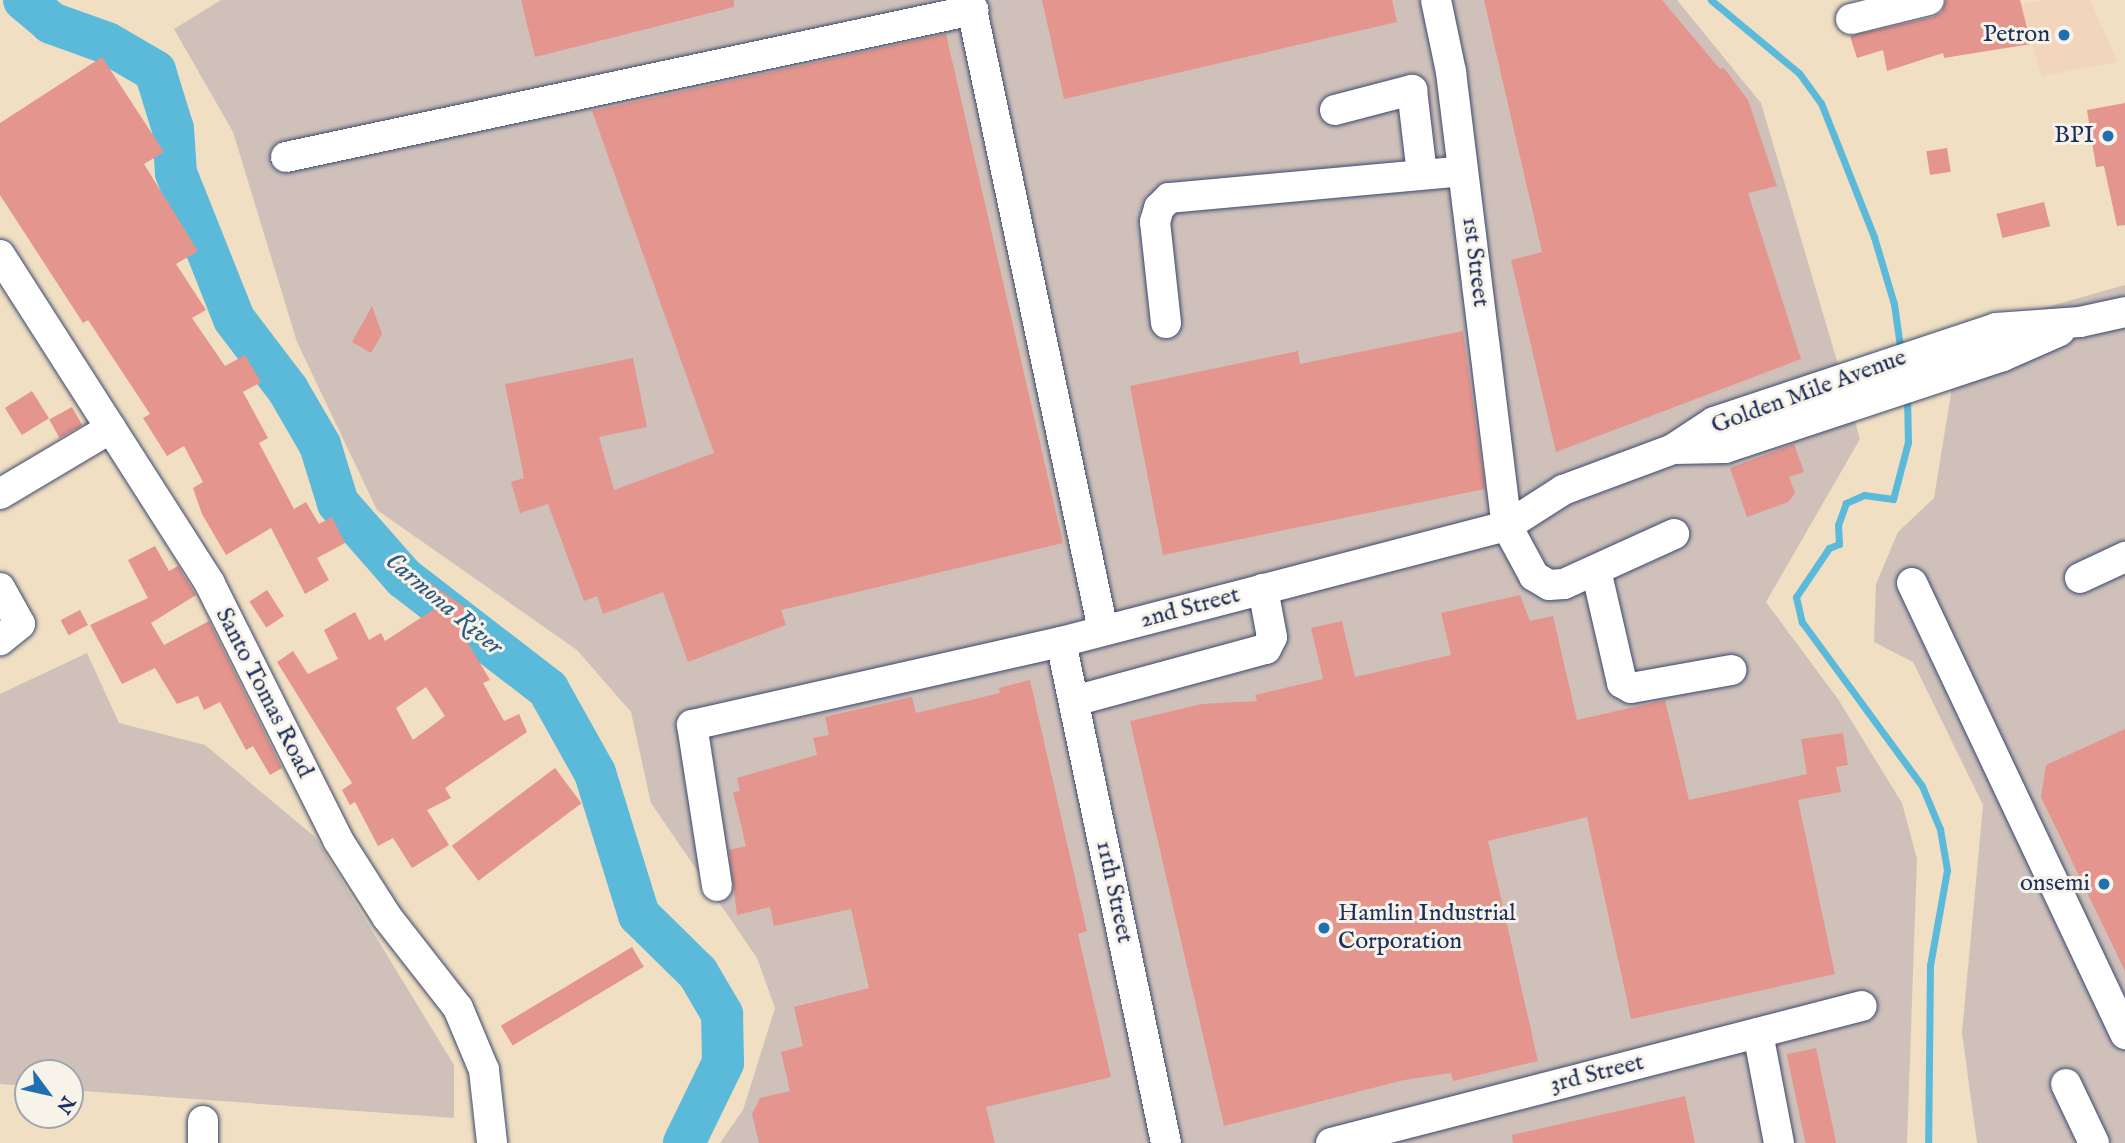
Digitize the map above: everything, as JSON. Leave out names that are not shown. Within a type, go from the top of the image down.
[{"type":"street","name":"1st Street","points":[[1436,0],[1451,72],[1507,526]]},
{"type":"street","points":[[1852,19],[1912,1]]},
{"type":"street","points":[[286,157],[972,5],[1103,630]]},
{"type":"street","points":[[1335,110],[1412,90],[1422,174]]},
{"type":"street","points":[[1166,323],[1156,222],[1159,208],[1169,198],[1463,170]]},
{"type":"street","name":"Santo Tomas Road","points":[[0,255],[210,584],[338,841],[387,917],[458,1008],[484,1070],[492,1143]]},
{"type":"street","name":"Golden Mile Avenue","points":[[1674,449],[1725,448],[1840,393],[1953,356],[2003,356],[2080,322],[2125,312]]},
{"type":"street","points":[[0,494],[111,428]]},
{"type":"street","name":"2nd Street","points":[[717,886],[692,725],[1061,642],[1507,526],[1563,490],[1674,449]]},
{"type":"street","points":[[1507,526],[1534,576],[1549,585],[1596,570],[1674,534]]},
{"type":"street","points":[[2080,578],[2125,557]]},
{"type":"street","points":[[1596,570],[1622,683],[1631,688],[1731,670]]},
{"type":"street","points":[[1912,583],[2125,1034]]},
{"type":"street","points":[[0,588],[20,624],[0,640]]},
{"type":"street","points":[[1074,701],[1266,649],[1272,637],[1263,589]]},
{"type":"street","name":"11th Street","points":[[1061,642],[1166,1143]]},
{"type":"street","name":"3rd Street","points":[[1331,1143],[1862,1006]]},
{"type":"street","points":[[1758,1033],[1779,1143]]},
{"type":"street","points":[[2066,1084],[2094,1143]]},
{"type":"shaded area","points":[[221,0],[1677,0],[1761,103],[1860,439],[1766,602],[1838,699],[1902,803],[1917,859],[1907,1143],[720,1143],[743,1110],[775,1008],[757,958],[651,803],[631,712],[577,650],[377,510],[297,342],[233,132],[174,29]]},
{"type":"shaded area","points":[[2043,0],[2090,0],[2118,62],[2042,76],[2019,5]]},
{"type":"shaded area","points":[[2125,285],[2125,1143],[1977,1143],[1962,1033],[1983,805],[1913,662],[1874,642],[1876,584],[1898,532],[1934,498],[1953,381],[1944,336]]},
{"type":"shaded area","points":[[87,653],[119,723],[205,745],[315,837],[454,1065],[454,1118],[84,1091],[84,1059],[14,1059],[14,1085],[0,1084],[0,694]]},
{"type":"building","points":[[521,0],[734,0],[734,7],[535,57]]},
{"type":"building","points":[[1042,0],[1392,0],[1397,22],[1064,99]]},
{"type":"building","points":[[1484,0],[1662,0],[1720,69],[1724,68],[1748,100],[1777,186],[1748,193],[1801,359],[1556,452],[1511,260],[1542,252]]},
{"type":"building","points":[[1946,0],[2020,0],[2031,44],[1944,58],[1943,53],[1887,71],[1883,50],[1857,58],[1850,36],[1933,17],[1942,12]]},
{"type":"building","points":[[946,34],[1063,543],[781,610],[786,625],[688,662],[663,592],[603,614],[597,596],[584,601],[548,504],[520,513],[511,482],[524,478],[505,384],[633,358],[647,427],[599,437],[614,490],[714,453],[592,111]]},
{"type":"building","points":[[102,57],[164,152],[144,164],[198,251],[176,264],[206,310],[192,318],[225,366],[245,355],[261,382],[243,392],[268,438],[259,443],[294,509],[306,502],[319,524],[332,517],[345,543],[317,558],[329,580],[305,594],[271,528],[226,555],[202,514],[193,488],[203,482],[184,446],[167,456],[143,418],[150,414],[88,320],[83,323],[0,195],[0,123]]},
{"type":"building","name":"BPI","points":[[2125,103],[2125,225],[2117,226],[2104,166],[2096,167],[2087,110]]},
{"type":"building","points":[[1947,148],[1951,172],[1930,175],[1926,151]]},
{"type":"building","points":[[2044,202],[2050,226],[2003,238],[1996,214]]},
{"type":"building","points":[[372,306],[382,334],[371,353],[352,342]]},
{"type":"building","points":[[1463,331],[1485,489],[1163,555],[1130,386],[1298,351],[1300,364]]},
{"type":"building","points":[[32,391],[49,418],[22,435],[5,408]]},
{"type":"building","points":[[72,407],[82,425],[59,438],[49,420]]},
{"type":"building","points":[[1794,444],[1804,472],[1789,477],[1795,493],[1788,502],[1747,517],[1730,468]]},
{"type":"building","points":[[155,546],[169,571],[178,566],[196,595],[151,623],[164,645],[209,621],[282,768],[270,775],[253,746],[246,750],[220,702],[204,710],[198,696],[177,704],[155,668],[122,684],[90,625],[148,598],[128,560]]},
{"type":"building","points":[[399,562],[479,617],[465,638],[490,680],[483,683],[504,721],[519,714],[527,732],[445,788],[451,798],[427,810],[449,845],[412,868],[393,838],[378,846],[355,802],[350,805],[342,790],[352,783],[277,662],[293,651],[308,674],[338,659],[324,630],[355,612],[369,640],[381,633],[385,641],[436,608],[391,572]],"holes":[[[426,687],[445,716],[413,740],[396,708]]]},
{"type":"building","points":[[267,590],[284,616],[266,627],[249,601]]},
{"type":"building","points":[[1520,595],[1530,621],[1553,616],[1577,720],[1665,700],[1689,800],[1807,774],[1801,739],[1843,733],[1848,765],[1836,767],[1841,792],[1798,800],[1835,974],[1631,1019],[1587,817],[1488,841],[1538,1061],[1453,1081],[1451,1073],[1404,1080],[1224,1126],[1130,721],[1202,704],[1257,701],[1255,695],[1323,679],[1311,628],[1342,621],[1355,677],[1451,655],[1441,613]]},
{"type":"building","points":[[80,610],[88,625],[69,635],[61,620]]},
{"type":"building","points":[[1030,680],[1087,931],[1078,934],[1111,1077],[986,1107],[995,1143],[759,1143],[752,1114],[760,1098],[790,1091],[781,1052],[803,1046],[794,1007],[869,988],[851,909],[774,926],[770,907],[737,915],[729,850],[746,846],[733,792],[740,791],[737,778],[817,755],[813,738],[829,735],[825,717],[912,697],[916,713],[1000,693],[999,688]]},
{"type":"building","name":"onsemi","points":[[2125,729],[2125,971],[2041,797],[2046,765]]},
{"type":"building","points":[[555,768],[581,803],[478,881],[452,846]]},
{"type":"building","points":[[632,947],[644,967],[513,1046],[501,1026]]},
{"type":"building","points":[[1816,1048],[1836,1143],[1806,1143],[1787,1054]]},
{"type":"building","points":[[1685,1096],[1695,1143],[1513,1143],[1512,1135]]},
{"type":"waterway","name":"Carmona River","points":[[24,0],[51,23],[107,43],[155,71],[173,129],[176,173],[234,319],[288,390],[320,445],[338,503],[404,578],[548,689],[595,773],[639,915],[698,973],[722,1014],[723,1063],[684,1143]]},
{"type":"waterway","points":[[1711,0],[1799,73],[1821,103],[1874,237],[1894,304],[1901,353]]},
{"type":"waterway","points":[[1907,396],[1908,442],[1893,499],[1864,495],[1846,503],[1838,525],[1839,544],[1829,548],[1796,597],[1802,622],[1922,786],[1940,829],[1947,870],[1930,965],[1928,1143]]},
{"type":"place","name":"Petron","points":[[2064,35]]},
{"type":"place","name":"BPI","points":[[2108,136]]},
{"type":"place","name":"onsemi","points":[[2104,884]]},
{"type":"place","name":"Hamlin Industrial Corporation","points":[[1324,928]]}]
